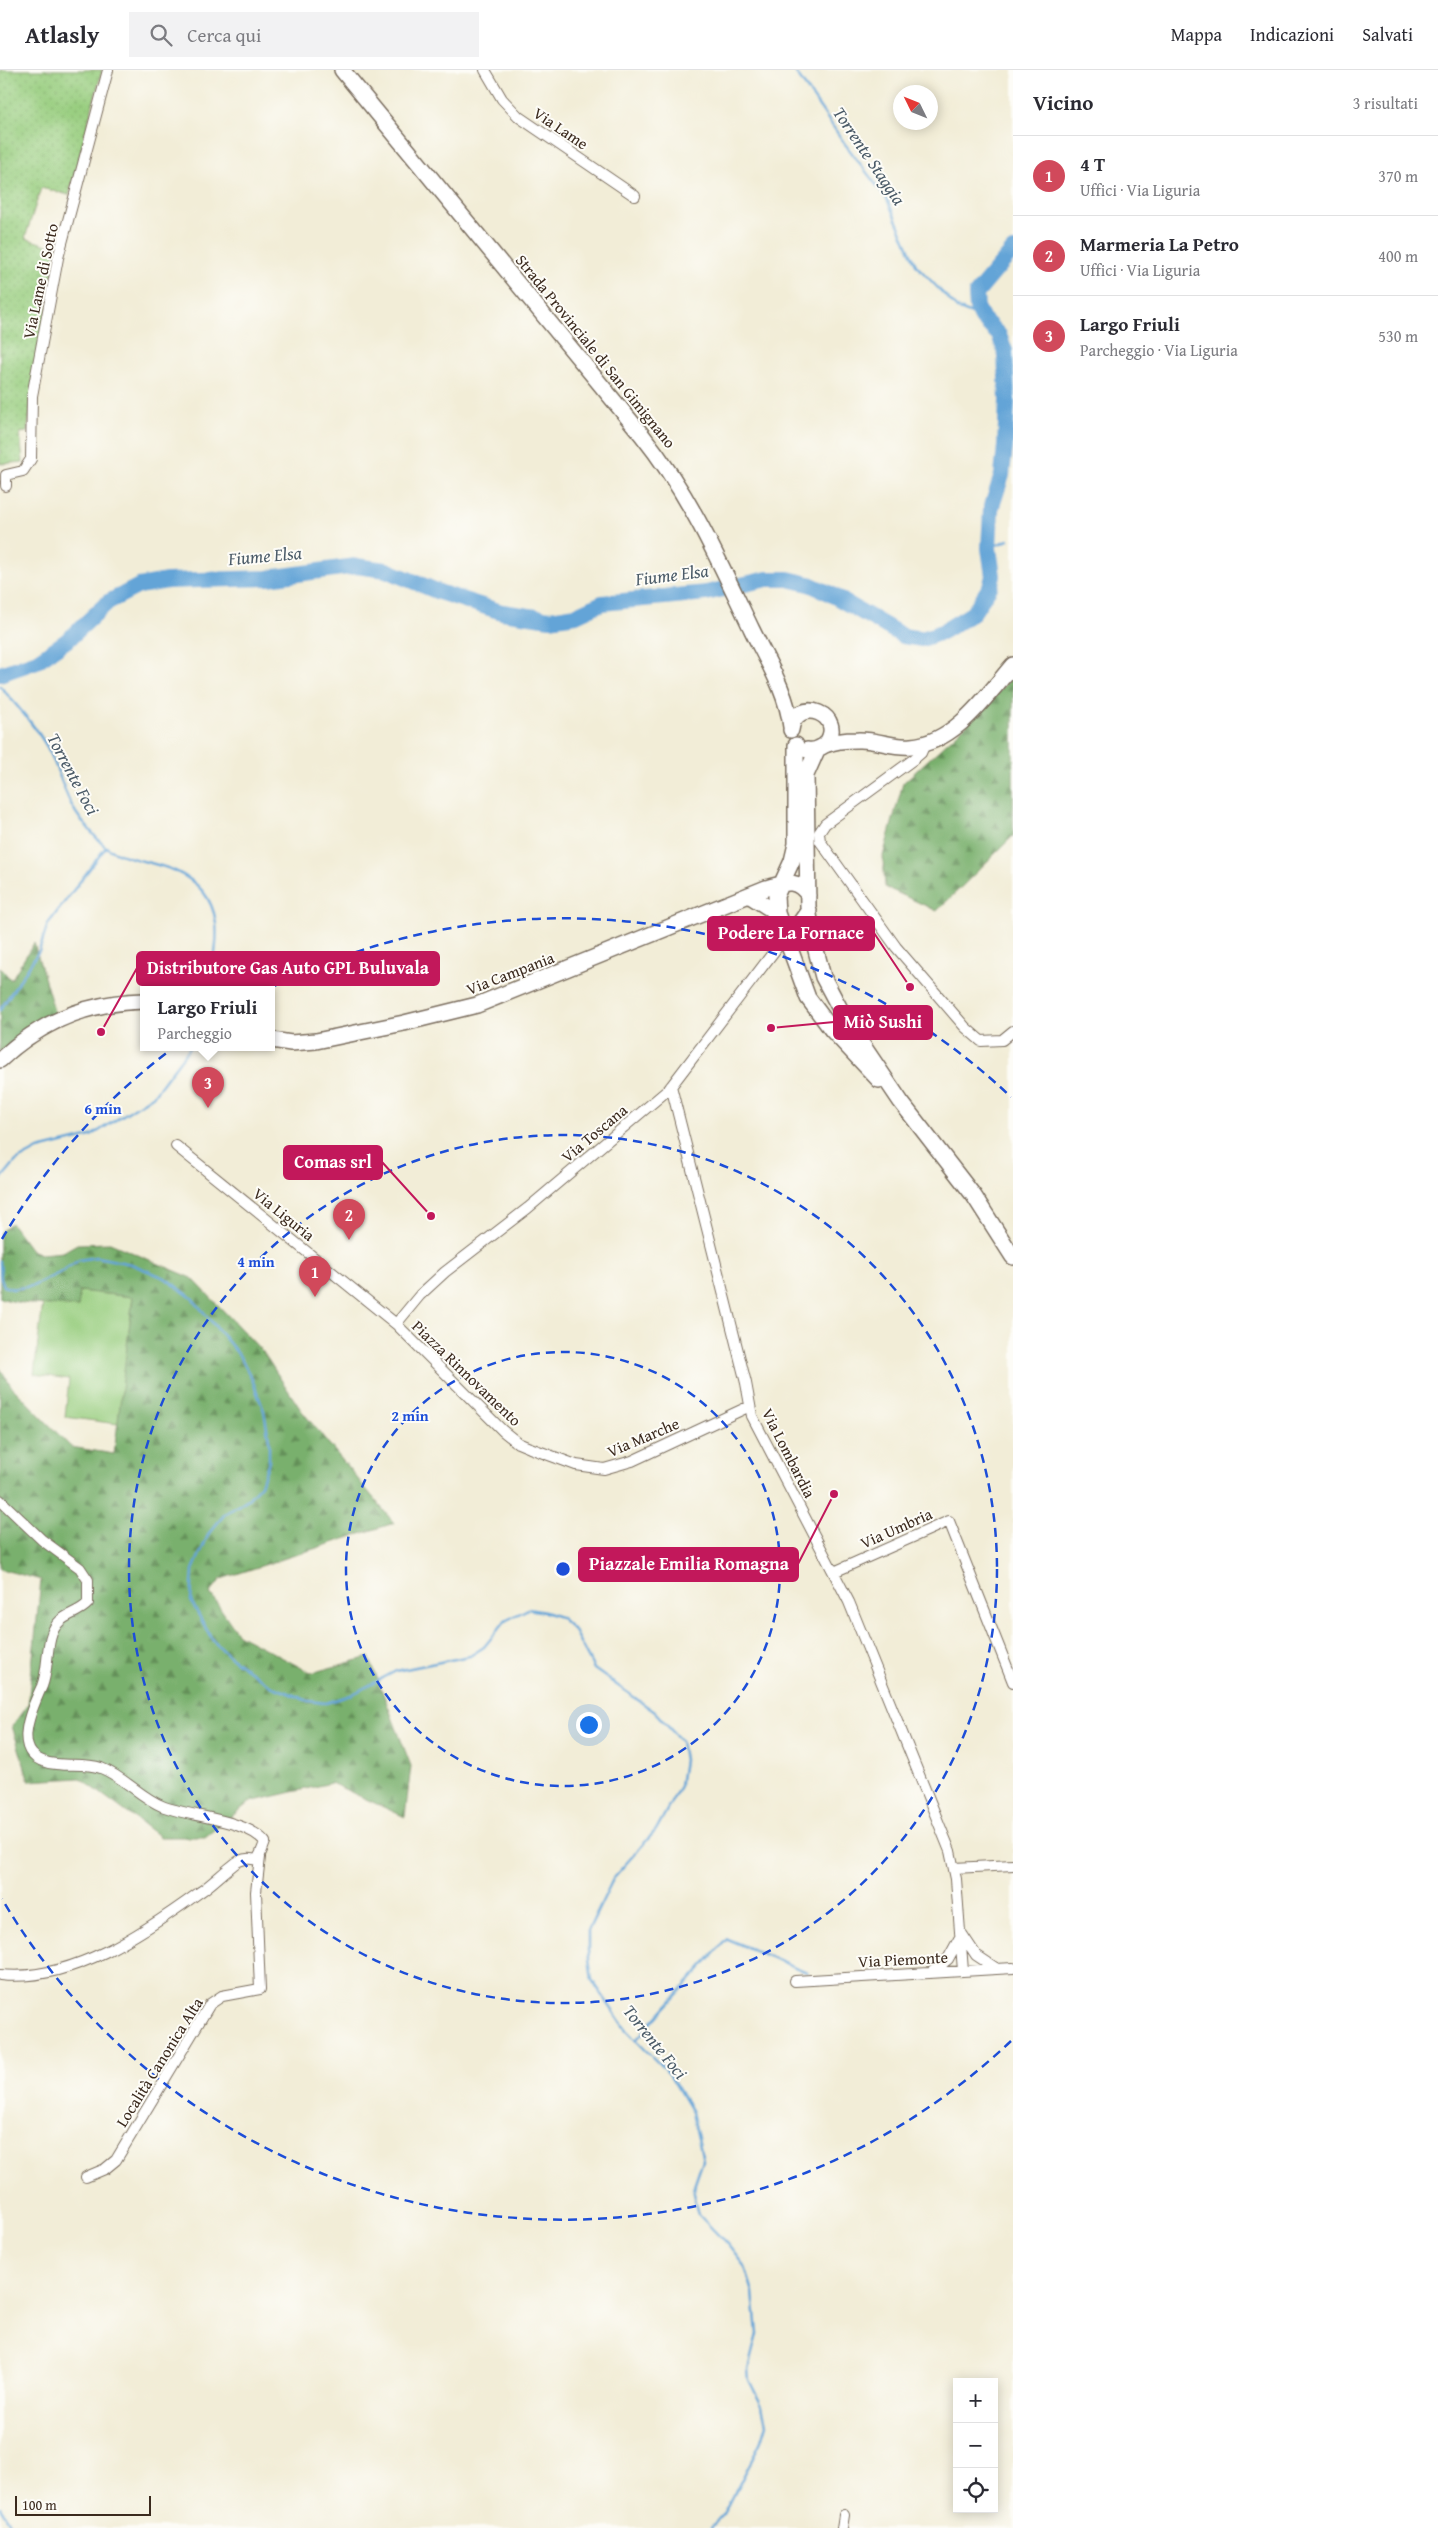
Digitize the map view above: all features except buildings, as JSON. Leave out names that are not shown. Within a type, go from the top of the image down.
[{"type":"main road","name":"Strada Provinciale di San Gimignano","points":[[342,70],[648,441],[677,481],[697,515],[778,682],[788,706],[791,728]]},
{"type":"main road","points":[[901,1102],[851,1052],[818,1013],[804,989],[776,913],[776,898],[796,847],[796,745],[791,728],[798,716],[810,711],[822,714],[830,724],[862,740],[905,746],[925,744],[945,734],[964,719],[1013,665]]},
{"type":"main road","name":"Strada Provinciale di San Gimignano","points":[[778,682],[789,695],[810,711]]},
{"type":"main road","points":[[830,724],[830,735],[806,775],[808,902],[815,951],[827,986],[847,1022],[901,1102],[970,1190],[1013,1257]]},
{"type":"main road","points":[[796,745],[806,750],[862,740]]},
{"type":"main road","points":[[780,885],[795,882],[808,902]]},
{"type":"main road","name":"Via Campania","points":[[275,1040],[291,1043],[316,1041],[470,1007],[518,990],[766,888],[780,885]]},
{"type":"main road","points":[[750,896],[776,913]]},
{"type":"main road","points":[[785,938],[799,924],[808,902]]},
{"type":"main road","points":[[0,1060],[33,1033],[60,1018],[94,1007],[140,1001]]},
{"type":"street","name":"Via Lame di Sotto","points":[[6,486],[6,475],[25,470],[31,460],[32,396],[51,296],[72,204],[108,70]]},
{"type":"street","name":"Via Lame","points":[[485,70],[499,95],[519,118],[634,196]]},
{"type":"street","points":[[925,744],[919,755],[828,822],[819,833],[822,846],[896,947],[965,1027],[981,1041],[1002,1040],[1013,1032]]},
{"type":"street","name":"Via Toscana","points":[[396,1324],[420,1295],[446,1272],[528,1208],[671,1086],[785,938]]},
{"type":"street","name":"Via Lombardia","points":[[671,1086],[753,1418],[834,1572],[860,1628],[950,1851],[954,1868],[963,1971]]},
{"type":"street","name":"Via Liguria","points":[[176,1146],[396,1324]]},
{"type":"street","name":"Piazza Rinnovamento","points":[[396,1324],[518,1443]]},
{"type":"street","name":"Via Marche","points":[[518,1443],[576,1465],[594,1469],[612,1468],[632,1461],[750,1406]]},
{"type":"street","points":[[0,1500],[42,1540],[80,1568],[88,1580],[88,1603],[81,1611],[58,1622],[52,1635],[43,1683],[27,1720],[27,1743],[33,1754],[40,1761],[54,1764],[101,1768],[163,1806],[211,1818],[260,1836],[265,1842],[260,1857],[256,1860],[239,1861],[220,1878],[146,1929],[95,1956],[77,1964],[20,1977],[0,1975]]},
{"type":"street","name":"Via Umbria","points":[[834,1572],[949,1521],[1013,1682]]},
{"type":"street","name":"Località Canonica Alta","points":[[86,2177],[105,2169],[116,2160],[210,2004],[222,1996],[260,1989],[256,1892],[260,1857]]},
{"type":"street","points":[[954,1868],[1013,1865]]},
{"type":"street","name":"Via Lombardia","points":[[960,1930],[976,1955],[997,1969]]},
{"type":"street","name":"Via Lombardia","points":[[932,1972],[952,1955],[960,1930]]},
{"type":"street","name":"Via Piemonte","points":[[795,1981],[1013,1968]]},
{"type":"street","points":[[842,2528],[844,2515]]},
{"type":"green space","points":[[0,70],[102,70],[69,195],[41,188],[25,238],[56,248],[27,432],[20,433],[23,462],[0,464]]},
{"type":"green space","points":[[1013,676],[1013,836],[937,911],[885,887],[883,856],[903,783],[976,716]]},
{"type":"green space","points":[[34,943],[55,1014],[0,1052],[0,967],[11,980]]},
{"type":"green space","points":[[11,1223],[31,1250],[41,1254],[63,1252],[77,1244],[110,1243],[192,1278],[263,1352],[301,1410],[394,1523],[221,1579],[210,1593],[238,1634],[311,1673],[369,1657],[411,1766],[405,1817],[331,1783],[250,1802],[205,1837],[160,1837],[80,1778],[29,1781],[12,1726],[28,1704],[41,1580],[0,1569],[0,1368],[12,1387],[71,1447],[114,1454],[133,1297],[80,1291],[78,1307],[28,1304],[0,1298],[0,1232]]},
{"type":"green space","points":[[80,1291],[133,1297],[118,1424],[65,1417],[69,1379],[34,1374],[43,1303],[78,1307]]},
{"type":"waterway","name":"Torrente Staggia","points":[[794,70],[845,144],[887,199],[916,265],[957,308],[982,318]]},
{"type":"waterway","name":"Fiume Elsa","points":[[0,674],[37,661],[69,639],[108,602],[139,586],[167,581],[268,578],[356,566],[386,570],[439,592],[502,612],[550,619],[576,615],[602,603],[706,593],[767,579],[788,579],[809,584],[829,593],[903,636],[922,639],[942,632],[973,613],[990,587],[993,576],[989,548],[991,509],[1002,475],[1005,446],[1007,400],[1005,351],[999,335],[982,318],[977,308],[976,294],[1013,250]]},
{"type":"waterway","points":[[989,548],[1008,540]]},
{"type":"waterway","name":"Torrente Foci","points":[[0,686],[37,731],[52,756],[67,796],[77,814],[101,842],[109,849],[121,854],[175,871],[192,881],[204,893],[212,907],[216,922],[217,938],[208,986]]},
{"type":"waterway","points":[[0,1010],[39,951],[48,924],[106,847]]},
{"type":"waterway","name":"Torrente Foci","points":[[0,1180],[16,1161],[38,1149],[91,1136],[154,1095],[187,1051]]},
{"type":"waterway","name":"Torrente Foci","points":[[0,1261],[1,1279],[4,1286],[12,1289],[33,1286],[61,1272],[79,1260],[97,1257],[131,1264],[165,1278],[192,1298],[239,1355],[252,1379],[264,1411],[269,1440],[269,1461],[261,1485],[248,1499],[225,1514],[209,1533],[193,1570],[191,1601],[213,1641],[234,1660],[271,1686],[308,1701],[326,1703],[351,1695],[396,1671],[470,1656],[484,1647],[505,1621],[528,1609],[545,1612],[560,1617],[573,1629],[594,1669],[655,1712],[681,1741],[684,1760],[680,1786],[656,1830],[614,1877],[588,1931],[588,1951],[592,1980],[626,2030],[670,2075],[692,2112],[703,2160],[693,2189],[699,2215],[727,2244],[745,2267],[753,2292],[757,2334],[748,2369],[749,2380],[762,2406],[766,2424],[760,2444],[724,2514],[711,2528]]},
{"type":"waterway","points":[[636,2040],[727,1939],[807,1972]]},
{"type":"waterway","points":[[0,2507],[13,2528]]},
{"type":"place","name":"Podere La Fornace","points":[[910,987]]},
{"type":"place","name":"Miò Sushi","points":[[771,1028]]},
{"type":"place","name":"Distributore Gas Auto GPL Buluvala","points":[[101,1032]]},
{"type":"place","name":"Largo Friuli","points":[[208,1108]]},
{"type":"place","name":"Comas srl","points":[[431,1216]]},
{"type":"place","name":"Marmeria La Petro","points":[[349,1240]]},
{"type":"place","name":"4 T","points":[[315,1297]]},
{"type":"place","name":"Piazzale Emilia Romagna","points":[[834,1494]]}]
